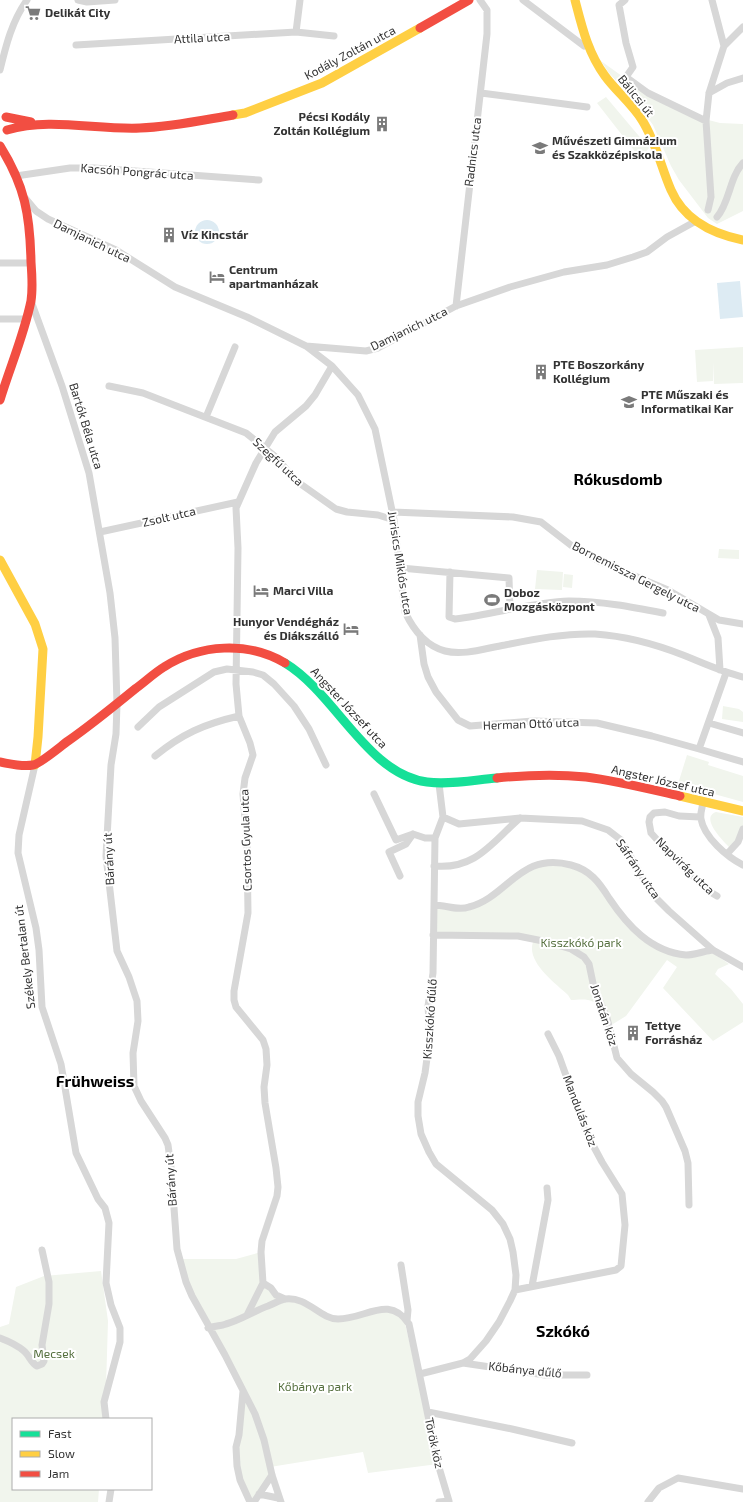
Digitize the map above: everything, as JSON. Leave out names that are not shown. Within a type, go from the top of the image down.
[{"type":"street","points":[[0,70],[15,19],[27,0]]},
{"type":"street","points":[[78,0],[87,2],[115,0]]},
{"type":"street","points":[[296,32],[300,0]]},
{"type":"street","name":"Kodály Zoltán utca","points":[[4,133],[17,127],[45,124],[140,128],[186,123],[244,113],[322,83],[469,0]]},
{"type":"street","name":"Radnics utca","points":[[456,306],[487,34],[487,10],[480,0]]},
{"type":"street","points":[[523,0],[584,46]]},
{"type":"street","name":"Bálicsi út","points":[[576,0],[587,45],[594,59],[608,80],[636,110],[643,121],[659,156],[671,191],[677,203],[696,221],[714,232],[743,240]]},
{"type":"street","points":[[625,0],[619,4],[626,43],[633,67],[626,77],[648,93],[706,121]]},
{"type":"street","points":[[712,0],[724,46]]},
{"type":"street","points":[[708,210],[711,197],[706,121],[709,93],[724,46],[743,27]]},
{"type":"street","name":"Attila utca","points":[[76,45],[296,32],[334,36]]},
{"type":"street","points":[[709,93],[727,82],[743,78]]},
{"type":"street","points":[[481,93],[587,107]]},
{"type":"street","name":"Kodály Zoltán utca","points":[[2,114],[45,124]]},
{"type":"street","name":"Bartók Béla utca","points":[[2,114],[8,124],[4,133],[10,161],[24,197],[28,222],[32,287],[31,300],[62,386],[89,473],[110,593],[115,638],[117,704]]},
{"type":"street","name":"Bartók Béla utca","points":[[0,146],[10,161]]},
{"type":"street","points":[[718,217],[722,212],[738,170],[743,163]]},
{"type":"street","name":"Kacsóh Pongrác utca","points":[[16,176],[70,168],[94,168],[259,180]]},
{"type":"street","name":"Damjanich utca","points":[[24,197],[36,211],[48,219],[116,250],[175,287],[247,317],[306,346],[366,351],[378,348],[456,306],[564,272],[607,265],[647,252],[667,237],[696,221]]},
{"type":"street","points":[[0,263],[31,263]]},
{"type":"street","points":[[0,400],[11,362],[27,319],[31,300]]},
{"type":"street","points":[[0,319],[27,319]]},
{"type":"street","name":"Jurisics Miklós utca","points":[[306,346],[332,366],[358,395],[375,429],[393,512],[401,568],[405,612],[411,624],[430,644],[445,651],[467,653],[566,634],[596,634],[627,638],[676,652],[723,671],[743,677]]},
{"type":"street","points":[[206,417],[235,347]]},
{"type":"street","name":"Csortos Gyula utca","points":[[263,1283],[261,1252],[262,1241],[278,1187],[264,1103],[264,1087],[267,1065],[266,1049],[263,1040],[236,1007],[234,1000],[234,991],[248,913],[247,845],[243,794],[245,778],[253,755],[250,743],[239,716],[237,669],[238,548],[236,508],[256,463],[275,432],[306,406],[315,395],[332,366]]},
{"type":"street","name":"Szegfű utca","points":[[109,386],[143,393],[246,433],[277,458],[295,480],[336,509],[347,512],[378,515],[394,520]]},
{"type":"street","name":"Zsolt utca","points":[[100,532],[238,502]]},
{"type":"street","name":"Bornemissza Gergely utca","points":[[393,512],[513,517],[541,522],[572,546],[598,561],[668,590],[709,615],[718,638],[723,671]]},
{"type":"street","name":"Székely Bertalan út","points":[[0,560],[35,624],[43,649],[35,765],[20,827],[18,853],[36,928],[39,950],[42,1007],[62,1064],[76,1153],[98,1199],[104,1208],[109,1223],[106,1283],[111,1305],[120,1328],[120,1342],[104,1402],[106,1418]]},
{"type":"street","points":[[401,568],[509,578],[510,609]]},
{"type":"street","points":[[450,572],[449,617],[454,619],[469,618],[510,609],[570,601],[611,603],[663,613]]},
{"type":"street","points":[[709,615],[719,620],[743,624]]},
{"type":"street","name":"Herman Ottó utca","points":[[420,635],[422,658],[428,677],[436,692],[458,720],[470,726],[532,721],[597,723],[652,736],[743,762]]},
{"type":"street","name":"Angster József utca","points":[[35,765],[117,704],[146,680],[178,659],[212,648],[237,647],[264,653],[293,668],[308,680],[378,758],[406,776],[420,781],[440,784],[546,774],[577,776],[628,785],[743,811]]},
{"type":"street","points":[[138,727],[159,707],[199,680],[214,672],[237,669],[263,675],[274,684],[294,706],[309,729],[326,764]]},
{"type":"street","points":[[699,749],[709,723],[723,671]]},
{"type":"street","name":"Bárány út","points":[[117,704],[116,734],[110,765],[106,856],[117,951],[129,977],[137,1001],[138,1020],[133,1053],[134,1086],[141,1101],[168,1145],[177,1249],[192,1296],[208,1328],[225,1355],[255,1414],[264,1440],[272,1475],[280,1500]]},
{"type":"street","points":[[155,756],[184,735],[218,720],[239,716]]},
{"type":"street","points":[[709,723],[743,733]]},
{"type":"street","points":[[0,762],[25,766],[35,765]]},
{"type":"street","name":"Kisszkókó dűlő","points":[[440,784],[443,817],[435,838],[433,973],[428,1006],[430,1036],[429,1051],[418,1102],[420,1134],[436,1164],[492,1210],[503,1224],[510,1239],[513,1252],[516,1275],[515,1290]]},
{"type":"street","points":[[374,794],[396,840],[413,834],[425,838],[435,838]]},
{"type":"street","points":[[703,803],[700,817],[703,828],[710,838],[727,854],[743,865]]},
{"type":"street","name":"Napvirág utca","points":[[700,817],[679,816],[665,812],[654,813],[649,822],[651,833],[707,890],[717,896]]},
{"type":"street","name":"Sáfrány utca","points":[[443,817],[459,824],[520,818],[582,821],[608,830],[621,840],[653,895],[713,950],[743,967]]},
{"type":"street","points":[[434,866],[468,862],[479,856],[520,818]]},
{"type":"street","points":[[727,854],[738,842],[743,829]]},
{"type":"street","points":[[400,876],[389,852],[406,844],[413,834]]},
{"type":"street","points":[[434,905],[468,908],[486,900],[522,871],[532,866],[563,863],[582,869],[592,876],[602,886],[622,916],[638,934],[662,950],[687,955],[713,950]]},
{"type":"street","name":"Jonatán köz","points":[[433,935],[518,936],[543,940],[571,949],[584,957],[589,964],[594,988],[607,1018],[617,1058],[631,1074],[662,1101],[683,1146],[688,1158],[689,1205]]},
{"type":"street","name":"Mandulás köz","points":[[515,1290],[616,1270],[621,1266],[625,1225],[622,1194],[587,1134],[559,1056],[548,1034]]},
{"type":"street","points":[[532,1286],[548,1200],[547,1188]]},
{"type":"street","points":[[0,1338],[14,1344],[24,1351],[34,1365],[37,1366],[42,1364],[44,1361],[42,1346],[49,1304],[48,1282],[42,1250]]},
{"type":"street","points":[[401,1265],[408,1310],[407,1321]]},
{"type":"street","points":[[247,1315],[263,1283],[276,1295],[285,1299],[303,1302],[325,1316],[336,1319],[353,1318],[384,1309],[393,1309],[403,1315],[409,1324],[420,1374],[463,1363],[470,1359],[486,1341],[499,1322],[515,1290]]},
{"type":"street","points":[[208,1328],[227,1324],[285,1299]]},
{"type":"street","name":"Kőbánya dűlő","points":[[463,1363],[545,1375],[587,1374]]},
{"type":"street","name":"Török köz","points":[[420,1374],[438,1464],[449,1501],[439,1502]]},
{"type":"street","points":[[243,1391],[239,1435],[236,1447],[237,1466],[240,1480],[250,1502]]},
{"type":"street","points":[[428,1412],[572,1443]]},
{"type":"street","points":[[254,1502],[272,1475]]},
{"type":"street","points":[[648,1502],[659,1488],[678,1478],[743,1489]]},
{"type":"street","points":[[109,1502],[111,1490]]},
{"type":"street","points":[[259,1494],[280,1500]]},
{"type":"green space","points":[[601,61],[647,94],[693,116],[720,123],[743,124],[743,211],[717,224],[708,218],[679,180],[671,166],[653,125],[639,106],[609,73]]},
{"type":"green space","points":[[606,97],[649,148],[640,158],[597,103]]},
{"type":"green space","points":[[743,347],[743,383],[714,384],[713,362],[713,381],[697,382],[695,350]]},
{"type":"green space","points":[[719,549],[739,550],[739,559],[718,558]]},
{"type":"green space","points":[[537,570],[563,572],[562,590],[535,589]]},
{"type":"green space","points":[[564,574],[573,575],[572,588],[563,587]]},
{"type":"green space","points":[[723,706],[739,709],[743,712],[743,722],[722,719]]},
{"type":"green space","points":[[687,755],[709,762],[708,765],[743,776],[743,802],[678,784]]},
{"type":"green space","points":[[716,812],[743,817],[743,828],[731,849],[719,836],[712,825],[710,819]]},
{"type":"green space","name":"Kisszkókó park","points":[[546,865],[562,865],[571,867],[590,876],[649,944],[696,957],[713,953],[729,964],[718,969],[715,974],[731,989],[743,1004],[743,1022],[713,1041],[663,988],[677,967],[667,960],[626,1016],[613,1024],[609,1022],[595,1003],[588,1000],[571,1000],[568,995],[543,972],[534,957],[532,950],[533,942],[518,938],[435,937],[435,907],[469,910],[523,873]]},
{"type":"green space","name":"Kőbánya park","points":[[261,1252],[263,1283],[276,1295],[303,1302],[336,1319],[384,1309],[403,1315],[438,1464],[368,1473],[363,1452],[270,1467],[272,1475],[254,1502],[240,1480],[237,1466],[243,1391],[208,1328],[180,1259],[236,1259]]},
{"type":"green space","name":"Mecsek","points":[[101,1271],[108,1321],[105,1418],[12,1418],[12,1490],[99,1490],[98,1502],[0,1502],[0,1327],[9,1324],[16,1287],[44,1276]]},
{"type":"shaded area","points":[[207,220],[212,221],[218,227],[218,237],[212,243],[207,244],[202,243],[196,237],[195,232],[196,227],[202,221]]},
{"type":"shaded area","points":[[740,281],[743,317],[720,319],[717,283]]},
{"type":"traffic: fast","points":[[285,663],[303,677],[320,694],[369,749],[387,764],[406,776],[436,783],[453,783],[497,778]]},
{"type":"traffic: slow","points":[[575,0],[586,40],[594,58],[605,76],[634,108],[647,128],[667,181],[677,201],[684,210],[701,224],[721,234],[743,240]]},
{"type":"traffic: slow","points":[[233,115],[245,113],[322,83],[420,28]]},
{"type":"traffic: slow","points":[[0,560],[35,624],[43,649],[35,765]]},
{"type":"traffic: slow","points":[[680,796],[743,811]]},
{"type":"traffic: jam","points":[[420,28],[469,0]]},
{"type":"traffic: jam","points":[[7,130],[40,124],[140,128],[187,123],[233,115]]},
{"type":"traffic: jam","points":[[6,117],[31,122]]},
{"type":"traffic: jam","points":[[0,146],[15,174],[21,188],[24,201],[29,230],[32,286],[31,301],[25,326],[0,400]]},
{"type":"traffic: jam","points":[[0,762],[25,766],[40,762],[94,722],[160,669],[178,659],[208,650],[224,648],[256,651],[285,663]]},
{"type":"traffic: jam","points":[[497,778],[542,775],[586,777],[622,783],[680,796]]},
{"type":"place","name":"Delikát City","points":[[33,13]]},
{"type":"place","name":"Pécsi Kodály Zoltán Kollégium","points":[[382,124]]},
{"type":"place","name":"Művészeti Gimnázium és Szakközépiskola","points":[[540,148]]},
{"type":"place","name":"Víz Kincstár","points":[[169,235]]},
{"type":"place","name":"Centrum apartmanházak","points":[[217,277]]},
{"type":"place","name":"PTE Boszorkány Kollégium","points":[[541,372]]},
{"type":"place","name":"PTE Műszaki és Informatikai Kar","points":[[629,402]]},
{"type":"place","name":"Marci Villa","points":[[261,591]]},
{"type":"place","name":"Doboz Mozgásközpont","points":[[492,600]]},
{"type":"place","name":"Hunyor Vendégház és Diákszálló","points":[[351,629]]},
{"type":"place","name":"Tettye Forrásház","points":[[633,1033]]},
{"type":"district","name":"Rókusdomb","points":[[618,479]]},
{"type":"district","name":"Frühweiss","points":[[95,1081]]},
{"type":"district","name":"Szkókó","points":[[563,1331]]}]
